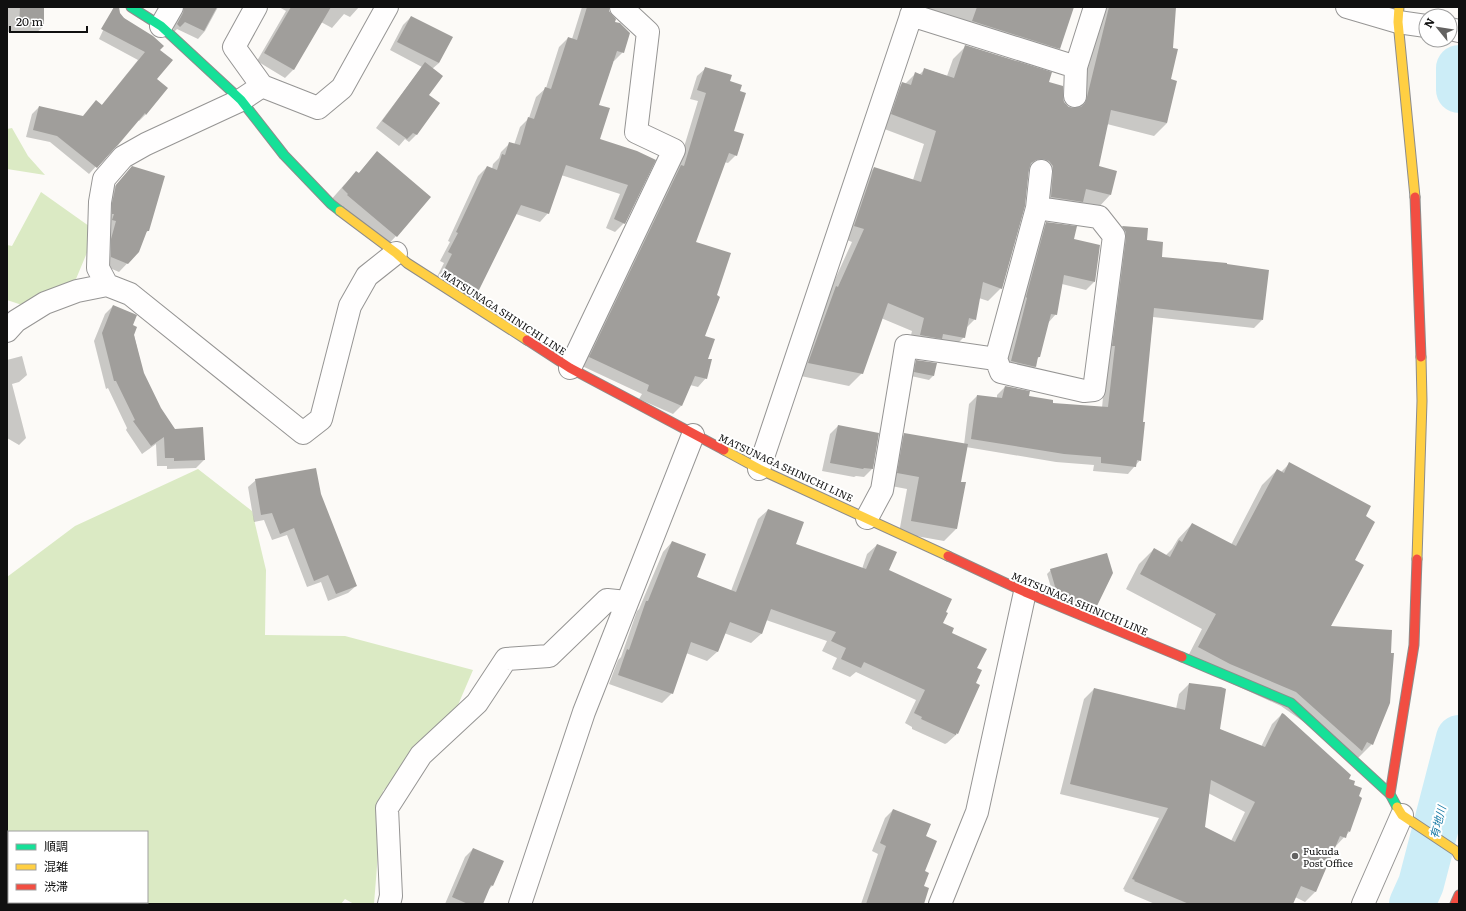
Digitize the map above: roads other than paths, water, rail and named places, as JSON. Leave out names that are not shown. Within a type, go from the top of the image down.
[{"type":"main road","name":"MATSUNAGA SHINICHI LINE","points":[[131,7],[161,26],[241,100],[284,155],[331,204],[407,263],[570,368],[759,469],[1025,592],[1291,703],[1390,794],[1402,815],[1458,853]]},
{"type":"main road","points":[[1390,794],[1414,645],[1422,401],[1415,194],[1398,14]]},
{"type":"main road","points":[[1455,904],[1459,895]]},
{"type":"street","points":[[161,26],[172,7]]},
{"type":"street","points":[[256,7],[234,48],[262,86],[318,108],[342,88],[387,7]]},
{"type":"street","points":[[570,368],[674,150],[636,132],[648,32],[621,7]]},
{"type":"street","points":[[1075,96],[1076,67],[1095,7]]},
{"type":"street","points":[[1348,7],[1398,14],[1418,23]]},
{"type":"street","points":[[759,469],[912,11],[1076,67]]},
{"type":"street","points":[[107,285],[98,268],[100,202],[104,179],[123,158],[146,144],[241,100],[262,86]]},
{"type":"street","points":[[1037,208],[1099,217],[1114,236],[1094,390],[1084,391],[1001,372],[996,359],[1037,208],[1041,171]]},
{"type":"street","points":[[7,330],[16,321],[45,303],[76,290],[107,285],[130,294],[303,433],[321,419],[350,306],[367,276],[396,253]]},
{"type":"street","points":[[867,518],[882,490],[906,346],[996,359]]},
{"type":"street","points":[[520,904],[584,712],[693,434]]},
{"type":"street","points":[[940,904],[977,812],[1025,592]]},
{"type":"street","points":[[389,904],[391,896],[387,808],[421,755],[476,703],[506,659],[549,656],[607,600],[628,602]]},
{"type":"street","points":[[1363,904],[1402,815]]},
{"type":"waterway","name":"有地川","points":[[1459,68],[1459,90]]},
{"type":"waterway","name":"有地川","points":[[1412,904],[1421,884],[1459,738]]},
{"type":"place","name":"Fukuda Post Office","points":[[1295,856]]}]
